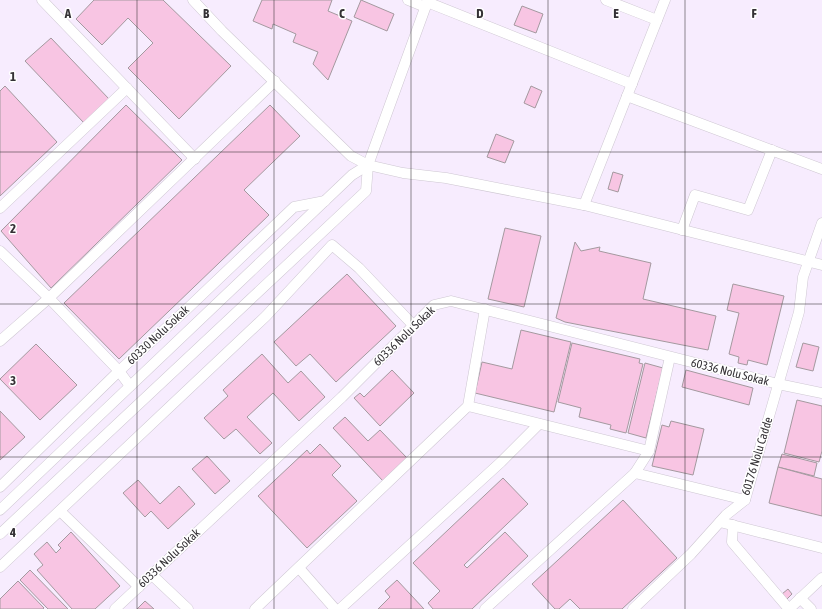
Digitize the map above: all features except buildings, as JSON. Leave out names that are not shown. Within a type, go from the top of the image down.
[{"type":"street","points":[[42,0],[195,159]]},
{"type":"street","points":[[193,0],[222,31],[275,81],[350,156],[368,165],[403,173],[446,178],[584,205],[822,265]]},
{"type":"street","points":[[408,0],[427,3],[632,84]]},
{"type":"street","points":[[606,0],[657,20]]},
{"type":"street","points":[[584,205],[665,0]]},
{"type":"street","points":[[0,534],[366,191],[368,165],[427,3]]},
{"type":"street","points":[[0,341],[49,298],[275,81]]},
{"type":"street","points":[[0,208],[127,88]]},
{"type":"street","points":[[627,96],[822,169]]},
{"type":"street","points":[[682,230],[695,195],[748,210],[772,150]]},
{"type":"street","points":[[0,510],[352,175],[368,165]]},
{"type":"street","name":"60330 Nolu Sokak","points":[[0,487],[119,371],[294,207],[325,201]]},
{"type":"street","name":"60176 Nolu Cadde","points":[[633,609],[691,554],[726,515],[745,500],[799,312],[803,277],[822,223]]},
{"type":"street","points":[[0,567],[266,316],[332,245],[359,268],[413,325]]},
{"type":"street","points":[[0,251],[49,298],[119,371],[130,386]]},
{"type":"street","name":"60336 Nolu Sokak","points":[[115,609],[342,397],[434,305],[451,301],[778,384],[822,393]]},
{"type":"street","points":[[255,609],[468,406],[485,309]]},
{"type":"street","points":[[485,609],[635,473],[649,451],[670,357]]},
{"type":"street","points":[[468,406],[649,451]]},
{"type":"street","points":[[340,609],[501,462],[539,424]]},
{"type":"street","points":[[635,473],[745,500]]},
{"type":"street","points":[[60,511],[139,586]]},
{"type":"street","points":[[720,522],[822,548]]},
{"type":"street","points":[[733,525],[732,542],[789,609],[822,578]]},
{"type":"street","points":[[299,568],[335,609]]},
{"type":"street","points":[[152,575],[188,609]]},
{"type":"street","points":[[800,598],[811,609]]},
{"type":"shaded area","points":[[0,0],[822,0],[822,609],[0,609]]}]
